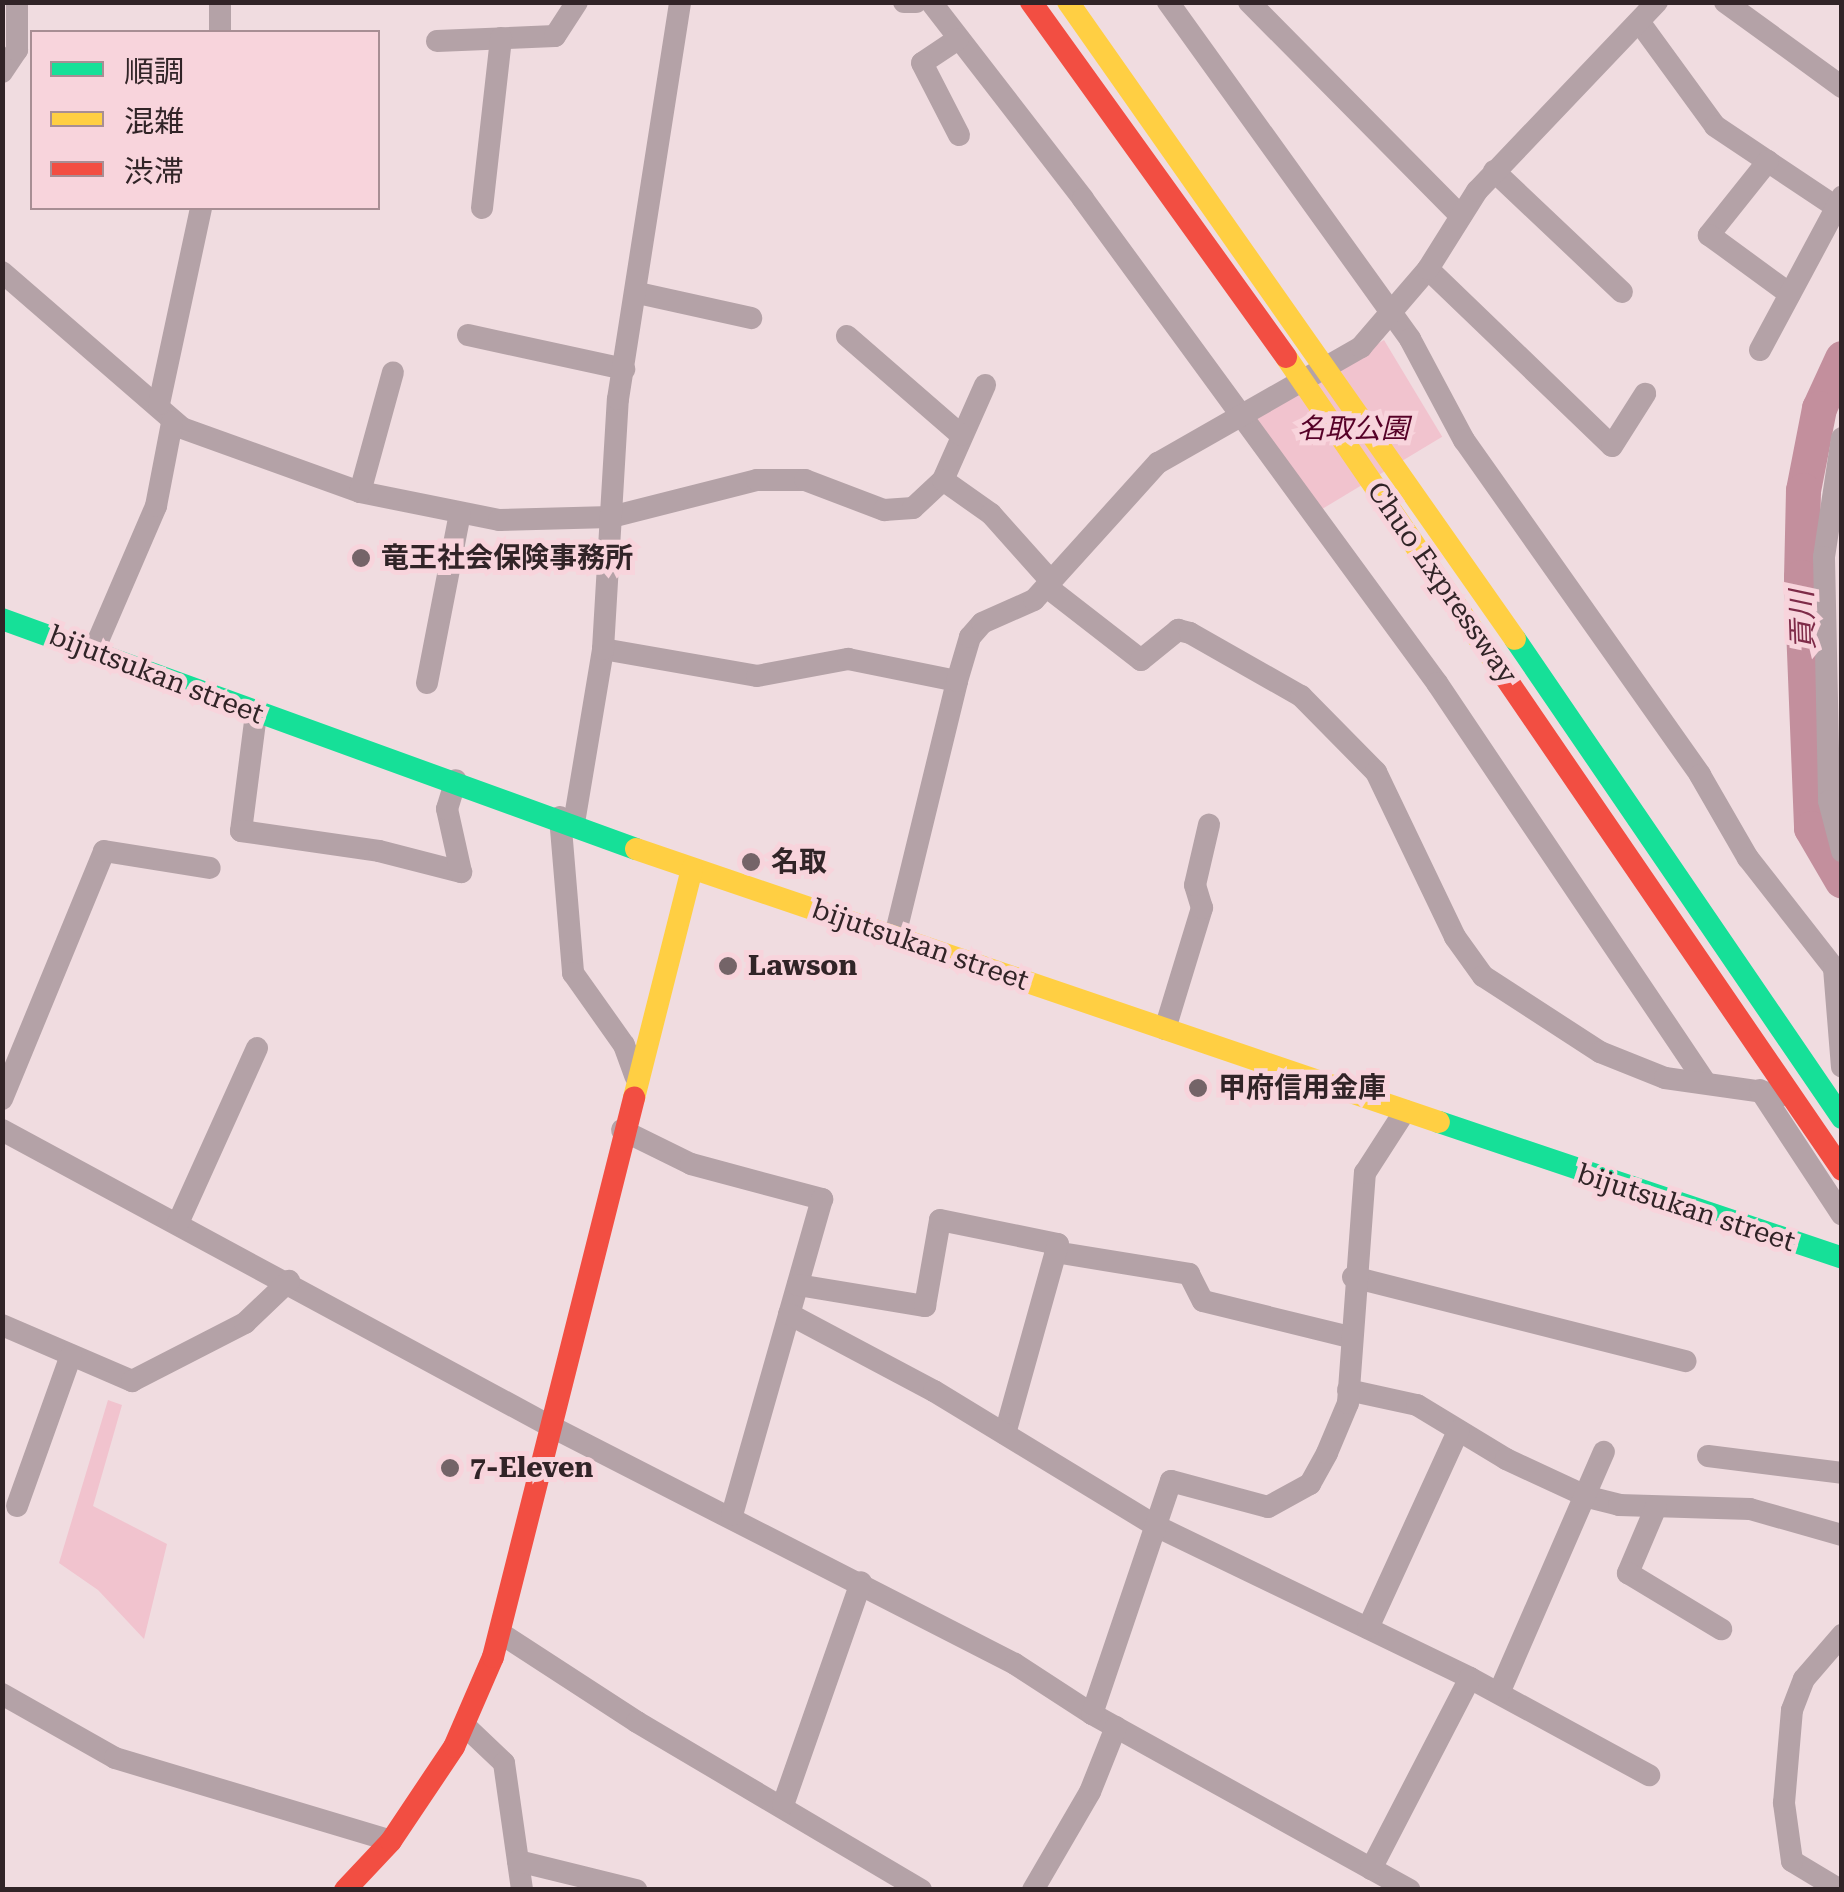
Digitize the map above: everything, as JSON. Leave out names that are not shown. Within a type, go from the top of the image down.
[{"type":"main road","name":"Chuo Expressway","points":[[1031,2],[1294,369],[1842,1170]]},
{"type":"main road","name":"Chuo Expressway","points":[[1068,2],[1318,351],[1842,1118]]},
{"type":"main road","name":"bijutsukan street","points":[[2,619],[94,650],[256,714],[567,820],[692,869],[1842,1258]]},
{"type":"main road","points":[[345,1890],[391,1841],[464,1725],[500,1633],[622,1130],[692,869]]},
{"type":"street","points":[[2,72],[17,50],[18,2]]},
{"type":"street","points":[[220,2],[220,30]]},
{"type":"street","points":[[437,41],[556,36],[577,2]]},
{"type":"street","points":[[904,2],[916,2]]},
{"type":"street","points":[[931,2],[1083,199],[1239,418],[1436,683],[1704,1081]]},
{"type":"street","points":[[1168,2],[1390,312],[1464,440],[1700,775],[1748,858],[1834,968],[1842,1067]]},
{"type":"street","points":[[1249,2],[1461,216]]},
{"type":"street","points":[[895,936],[970,637],[982,622],[1034,600],[1158,464],[1361,347],[1428,270],[1494,172],[1658,2]]},
{"type":"street","points":[[1725,2],[1842,87]]},
{"type":"street","points":[[636,1076],[624,1045],[573,972],[567,820],[604,649],[624,369],[638,292],[674,6]]},
{"type":"street","points":[[1640,23],[1716,126],[1839,202],[1760,350]]},
{"type":"street","points":[[482,208],[501,38]]},
{"type":"street","points":[[958,39],[922,63],[959,135]]},
{"type":"street","points":[[1768,161],[1709,235],[1790,294]]},
{"type":"street","points":[[1494,172],[1622,292]]},
{"type":"street","points":[[94,650],[156,506],[166,414],[201,210]]},
{"type":"street","points":[[1428,270],[1612,446],[1645,394]]},
{"type":"street","points":[[2,272],[166,414],[360,492],[499,520],[611,517],[757,480],[804,480],[884,510],[914,508],[943,480],[985,385]]},
{"type":"street","points":[[638,292],[751,318]]},
{"type":"street","points":[[468,335],[624,369]]},
{"type":"street","points":[[847,336],[962,435]]},
{"type":"street","points":[[360,492],[393,372]]},
{"type":"street","points":[[1842,438],[1824,557],[1830,801],[1842,851]]},
{"type":"street","points":[[943,480],[991,514],[1049,584],[1142,660],[1178,630],[1190,633],[1301,696],[1376,772],[1454,937],[1482,976],[1600,1052],[1665,1078],[1842,1105]]},
{"type":"street","points":[[427,683],[460,514]]},
{"type":"street","points":[[604,649],[757,676],[848,659],[958,681]]},
{"type":"street","points":[[256,714],[241,831],[380,850],[461,872],[447,809],[456,780]]},
{"type":"street","points":[[1166,1029],[1202,908],[1195,885],[1210,824]]},
{"type":"street","points":[[2,1099],[104,851],[210,868]]},
{"type":"street","points":[[178,1222],[257,1048]]},
{"type":"street","points":[[1760,1090],[1842,1215]]},
{"type":"street","points":[[1092,1714],[1172,1481],[1268,1507],[1310,1484],[1338,1430],[1348,1390],[1353,1277],[1364,1173],[1405,1112]]},
{"type":"street","points":[[2,1130],[289,1281],[550,1426],[732,1514],[1015,1664],[1116,1728],[1410,1890]]},
{"type":"street","points":[[622,1130],[691,1164],[822,1199],[732,1514]]},
{"type":"street","points":[[798,1285],[925,1306],[940,1220],[1058,1244],[1005,1434]]},
{"type":"street","points":[[1055,1252],[1189,1274],[1203,1301],[1350,1337]]},
{"type":"street","points":[[1353,1277],[1686,1361]]},
{"type":"street","points":[[2,1325],[132,1381],[245,1323],[289,1281]]},
{"type":"street","points":[[790,1314],[1005,1434],[1156,1526],[1470,1678],[1649,1775]]},
{"type":"street","points":[[17,1506],[71,1355]]},
{"type":"street","points":[[1348,1390],[1417,1406],[1588,1496],[1656,1507],[1750,1510],[1842,1535]]},
{"type":"street","points":[[1368,1628],[1458,1430]]},
{"type":"street","points":[[1499,1693],[1604,1452]]},
{"type":"street","points":[[1708,1456],[1842,1474]]},
{"type":"street","points":[[1656,1507],[1628,1573],[1720,1629]]},
{"type":"street","points":[[783,1805],[860,1582]]},
{"type":"street","points":[[500,1633],[637,1722],[921,1890]]},
{"type":"street","points":[[1841,1889],[1792,1861],[1784,1802],[1792,1710],[1804,1679],[1842,1634]]},
{"type":"street","points":[[1371,1868],[1470,1678]]},
{"type":"street","points":[[2,1694],[115,1758],[391,1841]]},
{"type":"street","points":[[464,1725],[504,1763],[522,1890]]},
{"type":"street","points":[[1033,1890],[1090,1792],[1116,1728]]},
{"type":"street","points":[[518,1861],[636,1890]]},
{"type":"green space","name":"名取公園","points":[[1384,340],[1442,437],[1311,516],[1253,419]]},
{"type":"green space","points":[[108,1400],[122,1405],[93,1506],[167,1544],[144,1639],[98,1590],[59,1563]]},
{"type":"waterway","name":"貢川","points":[[1842,358],[1819,408],[1803,490],[1801,577],[1811,828],[1842,881]]},
{"type":"traffic: fast","points":[[2,619],[636,849]]},
{"type":"traffic: fast","points":[[1515,639],[1842,1118]]},
{"type":"traffic: fast","points":[[1439,1122],[1842,1258]]},
{"type":"traffic: slow","points":[[1068,2],[1515,639]]},
{"type":"traffic: slow","points":[[1286,357],[1505,677]]},
{"type":"traffic: slow","points":[[636,849],[1439,1122]]},
{"type":"traffic: slow","points":[[634,1098],[692,869]]},
{"type":"traffic: jam","points":[[1031,2],[1286,357]]},
{"type":"traffic: jam","points":[[1505,677],[1842,1170]]},
{"type":"traffic: jam","points":[[345,1890],[391,1841],[454,1747],[493,1657],[634,1098]]},
{"type":"place","name":"竜王社会保険事務所","points":[[361,558]]},
{"type":"place","name":"名取","points":[[751,862]]},
{"type":"place","name":"Lawson","points":[[728,966]]},
{"type":"place","name":"甲府信用金庫","points":[[1198,1088]]},
{"type":"place","name":"7-Eleven","points":[[450,1468]]}]
